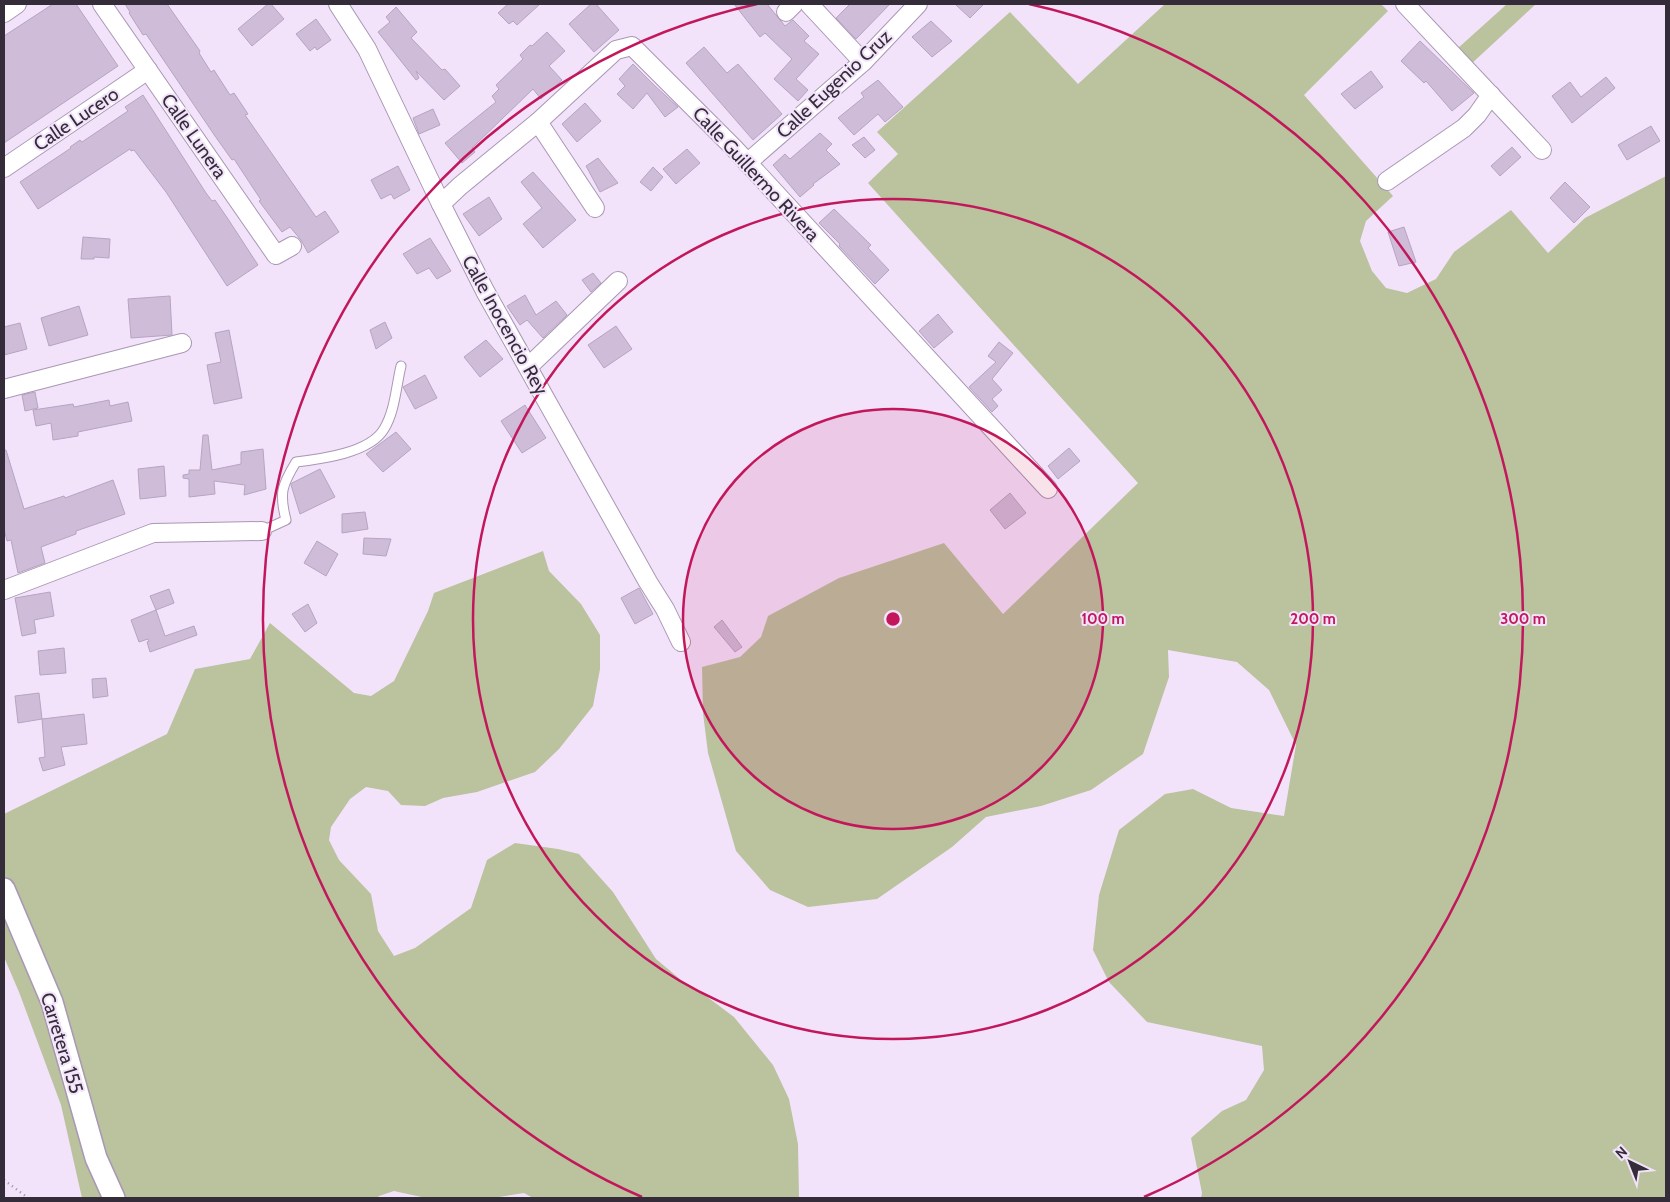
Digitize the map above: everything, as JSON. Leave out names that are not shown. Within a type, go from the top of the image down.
[{"type":"street","points":[[4,13],[17,4]]},
{"type":"street","name":"Calle Lunera","points":[[102,4],[276,254],[292,246]]},
{"type":"street","name":"Calle Inocencio Rey","points":[[338,4],[368,49],[441,204],[485,291],[665,609],[681,642]]},
{"type":"street","points":[[808,4],[863,62]]},
{"type":"street","name":"Calle Eugenio Cruz","points":[[747,163],[863,62],[918,4]]},
{"type":"street","points":[[1405,4],[1542,150]]},
{"type":"street","name":"Calle Guillermo Rivera","points":[[441,204],[538,122],[616,50],[632,46],[747,163],[1048,489]]},
{"type":"street","name":"Calle Lucero","points":[[4,168],[148,70]]},
{"type":"street","points":[[1387,182],[1464,128],[1477,115],[1490,95]]},
{"type":"street","points":[[538,122],[595,208]]},
{"type":"street","points":[[528,367],[618,281]]},
{"type":"street","points":[[4,389],[182,343]]},
{"type":"street","points":[[4,590],[153,533],[262,531]]},
{"type":"street","name":"Carretera 155","points":[[4,889],[52,1002],[96,1158],[114,1198]]},
{"type":"lane","points":[[262,531],[286,520],[282,498],[285,480],[296,462],[356,450],[374,440],[383,430],[391,413],[401,366]]},
{"type":"path","points":[[4,1180],[28,1198]]},
{"type":"green space","points":[[1165,4],[1381,4],[1388,11],[1304,95],[1393,196],[1366,221],[1360,241],[1372,271],[1386,288],[1407,293],[1436,279],[1454,252],[1511,210],[1548,253],[1585,218],[1666,176],[1666,1198],[1201,1198],[1202,1193],[1191,1138],[1222,1111],[1246,1100],[1264,1070],[1262,1046],[1147,1022],[1109,982],[1093,950],[1099,895],[1119,830],[1165,794],[1193,789],[1231,808],[1284,816],[1296,745],[1269,690],[1237,662],[1168,650],[1169,677],[1143,754],[1091,790],[1041,806],[986,817],[952,847],[877,899],[808,907],[770,890],[736,851],[708,753],[703,713],[702,667],[740,657],[761,637],[768,616],[839,578],[944,543],[1003,614],[1138,483],[868,183],[898,154],[877,132],[1010,12],[1078,84]]},
{"type":"green space","points":[[1507,4],[1536,4],[1470,65],[1457,49]]},
{"type":"green space","points":[[543,551],[549,571],[581,604],[600,635],[600,669],[593,706],[559,749],[535,772],[477,792],[443,798],[425,806],[401,805],[388,791],[366,787],[350,799],[331,827],[329,840],[339,860],[371,894],[378,931],[394,956],[415,948],[471,908],[487,860],[515,843],[579,854],[613,892],[656,959],[681,980],[734,1017],[773,1065],[789,1099],[798,1144],[799,1198],[533,1198],[524,1193],[493,1198],[426,1198],[394,1191],[377,1198],[82,1198],[61,1105],[4,957],[4,814],[167,734],[195,669],[250,659],[270,623],[354,693],[371,696],[394,681],[428,611],[434,593]]},
{"type":"building","points":[[53,4],[76,4],[118,66],[4,143],[4,36]]},
{"type":"building","points":[[125,4],[167,4],[200,51],[199,53],[211,72],[214,70],[230,95],[234,93],[248,114],[245,115],[316,217],[325,211],[339,232],[308,253],[301,240],[290,227],[282,232],[259,201],[261,200],[234,159],[232,160],[215,136],[146,34],[143,35]]},
{"type":"building","points":[[268,4],[271,4],[284,19],[252,46],[238,29]]},
{"type":"building","points":[[508,4],[540,4],[517,25],[513,21],[509,24],[498,13]]},
{"type":"building","points":[[591,4],[596,4],[619,30],[594,52],[569,24]]},
{"type":"building","points":[[734,4],[767,4],[785,26],[793,20],[809,36],[804,41],[819,54],[796,79],[808,90],[798,101],[774,79],[792,59],[765,33],[760,37]]},
{"type":"building","points":[[850,4],[890,4],[856,39],[836,18]]},
{"type":"building","points":[[955,4],[984,4],[970,18]]},
{"type":"building","points":[[396,7],[417,32],[411,38],[442,70],[445,69],[460,86],[444,100],[416,71],[419,78],[416,80],[378,32],[390,22],[386,17]]},
{"type":"building","points":[[316,19],[331,40],[317,50],[315,47],[310,51],[296,34]]},
{"type":"building","points":[[931,21],[952,41],[932,57],[912,37]]},
{"type":"building","points":[[547,32],[565,51],[549,66],[562,80],[541,99],[533,89],[472,148],[475,152],[462,163],[445,143],[496,102],[492,96],[499,89],[496,85],[523,59],[520,55]]},
{"type":"building","points":[[1420,41],[1474,93],[1452,111],[1426,81],[1424,83],[1401,61]]},
{"type":"building","points":[[704,47],[727,73],[738,64],[782,114],[753,140],[686,63]]},
{"type":"building","points":[[633,64],[678,107],[665,117],[647,93],[633,109],[617,94],[625,86],[619,79]]},
{"type":"building","points":[[1371,71],[1383,87],[1355,109],[1341,94]]},
{"type":"building","points":[[1606,77],[1615,88],[1572,123],[1552,96],[1570,82],[1581,97]]},
{"type":"building","points":[[878,80],[903,107],[885,122],[878,114],[854,135],[838,118],[864,97],[861,93]]},
{"type":"building","points":[[143,95],[206,193],[212,201],[215,200],[258,265],[227,286],[166,192],[134,150],[131,151],[130,149],[38,209],[20,182],[80,140],[82,142],[128,111],[125,107]]},
{"type":"building","points":[[585,103],[601,121],[577,142],[562,124]]},
{"type":"building","points":[[433,109],[440,125],[419,134],[413,118]]},
{"type":"building","points":[[1651,126],[1660,141],[1627,160],[1618,145]]},
{"type":"building","points":[[820,133],[832,144],[826,150],[840,164],[813,184],[800,197],[773,165],[785,154],[790,159]]},
{"type":"building","points":[[864,137],[875,150],[865,158],[852,145]]},
{"type":"building","points":[[1512,147],[1521,157],[1500,176],[1491,166]]},
{"type":"building","points":[[687,149],[700,163],[676,184],[663,169]]},
{"type":"building","points":[[598,158],[618,183],[600,192],[586,166]]},
{"type":"building","points":[[398,166],[410,190],[394,199],[391,194],[381,199],[371,180]]},
{"type":"building","points":[[653,167],[663,177],[651,191],[640,182]]},
{"type":"building","points":[[533,172],[576,220],[543,248],[523,224],[542,208],[521,182]]},
{"type":"building","points":[[1565,182],[1590,207],[1574,223],[1550,198]]},
{"type":"building","points":[[489,197],[502,219],[479,236],[463,214]]},
{"type":"building","points":[[834,209],[871,245],[868,248],[889,270],[875,284],[819,223]]},
{"type":"building","points":[[1404,227],[1416,262],[1399,266],[1388,232]]},
{"type":"building","points":[[83,237],[110,239],[109,258],[94,257],[94,259],[81,259]]},
{"type":"building","points":[[430,238],[451,271],[437,279],[429,268],[417,274],[403,254]]},
{"type":"building","points":[[593,273],[601,283],[591,292],[582,280]]},
{"type":"building","points":[[525,295],[536,315],[556,301],[567,315],[543,338],[527,320],[520,325],[507,306]]},
{"type":"building","points":[[170,296],[172,335],[131,338],[128,299]]},
{"type":"building","points":[[79,306],[88,335],[49,346],[41,318]]},
{"type":"building","points":[[938,314],[953,332],[934,348],[919,331]]},
{"type":"building","points":[[385,322],[392,338],[376,349],[370,330]]},
{"type":"building","points":[[20,323],[27,349],[4,355],[4,327]]},
{"type":"building","points":[[616,326],[632,349],[604,368],[588,345]]},
{"type":"building","points":[[229,330],[242,398],[214,404],[207,365],[221,362],[215,333]]},
{"type":"building","points":[[486,340],[503,359],[480,377],[464,357]]},
{"type":"building","points":[[999,342],[1013,353],[992,379],[1002,390],[992,399],[998,406],[992,412],[969,387],[996,362],[988,356]]},
{"type":"building","points":[[425,375],[437,398],[415,409],[403,387]]},
{"type":"building","points":[[35,392],[38,408],[25,411],[22,395]]},
{"type":"building","points":[[109,400],[110,406],[128,402],[132,421],[78,432],[78,436],[53,440],[51,423],[36,426],[33,410],[73,404],[74,407]]},
{"type":"building","points":[[525,405],[546,438],[522,453],[501,421]]},
{"type":"building","points":[[396,432],[411,449],[383,472],[366,454]]},
{"type":"building","points":[[203,435],[208,435],[212,470],[241,464],[241,452],[263,449],[266,489],[244,495],[245,485],[214,481],[215,494],[189,497],[189,479],[183,478],[183,475],[189,474],[189,470],[200,470]]},
{"type":"building","points":[[1069,448],[1080,461],[1058,479],[1048,466]]},
{"type":"building","points":[[4,450],[6,450],[24,509],[64,496],[65,498],[113,480],[125,514],[76,531],[76,534],[41,547],[45,563],[18,573],[11,540],[7,541],[4,529]]},
{"type":"building","points":[[164,466],[166,496],[140,499],[138,469]]},
{"type":"building","points":[[320,469],[335,497],[300,514],[291,485]]},
{"type":"building","points":[[1010,493],[1026,513],[1005,529],[990,510]]},
{"type":"building","points":[[365,512],[368,529],[342,533],[342,514]]},
{"type":"building","points":[[364,538],[391,539],[386,556],[363,554]]},
{"type":"building","points":[[317,541],[338,554],[326,576],[304,563]]},
{"type":"building","points":[[639,588],[653,614],[635,624],[621,598]]},
{"type":"building","points":[[169,589],[174,603],[156,610],[150,596]]},
{"type":"building","points":[[50,592],[54,616],[34,620],[36,633],[22,636],[15,598]]},
{"type":"building","points":[[308,604],[317,623],[305,632],[292,614]]},
{"type":"building","points":[[156,610],[165,636],[194,626],[197,635],[150,652],[148,639],[139,642],[131,620]]},
{"type":"building","points":[[722,620],[742,647],[735,652],[714,627]]},
{"type":"building","points":[[64,648],[66,673],[40,675],[38,651]]},
{"type":"building","points":[[106,678],[108,696],[93,698],[92,679]]},
{"type":"building","points":[[39,693],[42,719],[18,723],[15,696]]},
{"type":"building","points":[[84,714],[87,744],[61,747],[65,765],[43,771],[39,758],[45,757],[42,719]]}]
